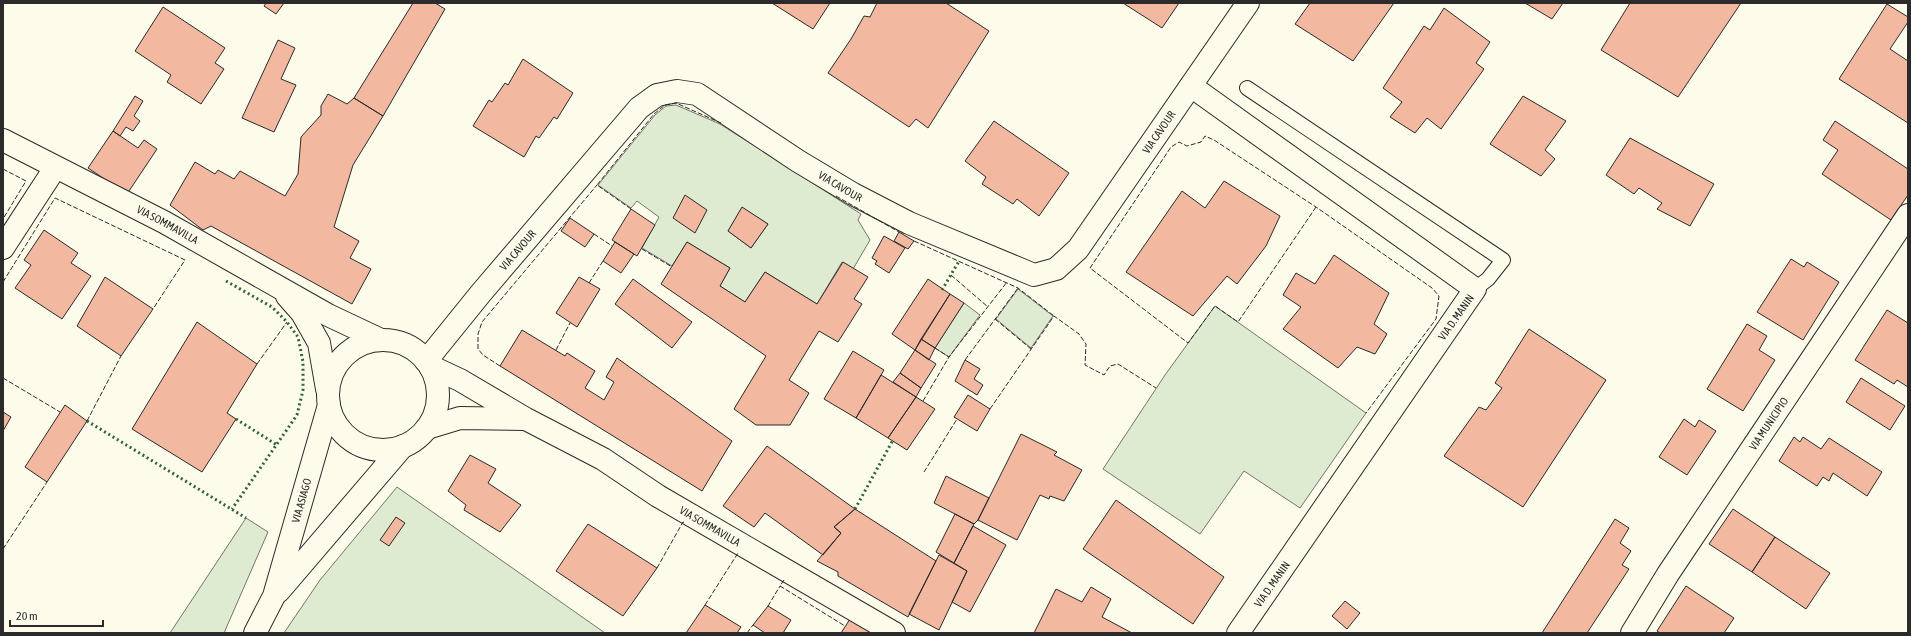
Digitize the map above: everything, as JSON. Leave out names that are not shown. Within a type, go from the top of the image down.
[{"type":"street","name":"VIA CAVOUR","points":[[428,364],[482,293],[639,108],[657,95],[677,91],[698,94],[798,161],[853,194],[909,223],[1034,275],[1056,269],[1078,249],[1248,3]]},
{"type":"street","name":"VIA D. MANIN","points":[[1191,86],[1475,289],[1238,633]]},
{"type":"street","name":"VIA SOMMAVILLA","points":[[3,140],[55,168],[164,222],[328,314],[381,340]]},
{"type":"street","points":[[3,248],[55,168]]},
{"type":"street","name":"VIA MUNICIPIO","points":[[1632,633],[1668,574],[1908,215]]},
{"type":"street","name":"VIA SOMMAVILLA","points":[[278,286],[302,313],[319,343],[328,399],[332,416],[338,427],[356,443],[367,448],[379,450],[392,450],[403,446],[420,435],[427,428],[436,408],[438,398],[437,386],[428,364],[416,351],[406,345],[394,341],[381,340],[361,345],[343,356],[332,374],[328,399]]},
{"type":"street","name":"VIA SOMMAVILLA","points":[[428,364],[460,380],[526,419],[603,459],[658,496],[894,633]]},
{"type":"street","name":"VIA ASIAGO","points":[[255,633],[274,596],[328,399]]},
{"type":"street","name":"VIA SOMMAVILLA","points":[[427,428],[460,418],[526,419]]},
{"type":"street","name":"VIA ASIAGO","points":[[274,596],[403,446]]},
{"type":"lane","points":[[1247,88],[1503,260],[1488,279],[1475,289]]},
{"type":"green space","points":[[676,105],[720,124],[861,214],[858,220],[870,240],[853,269],[842,262],[817,304],[765,272],[745,302],[720,286],[730,268],[687,242],[672,266],[642,248],[659,217],[637,201],[631,208],[598,185],[655,115],[666,106]],"holes":[[[742,208],[768,224],[751,248],[728,231]]]},
{"type":"green space","points":[[1018,289],[1053,316],[1031,348],[996,319]]},
{"type":"green space","points":[[964,303],[980,315],[949,357],[935,348]]},
{"type":"green space","points":[[1215,306],[1366,413],[1300,508],[1244,471],[1200,534],[1103,469],[1165,375]]},
{"type":"green space","points":[[397,487],[605,633],[284,633],[320,580]]},
{"type":"green space","points":[[246,518],[268,532],[224,633],[170,633]]},
{"type":"building","points":[[266,3],[284,3],[276,14],[264,6]]},
{"type":"building","points":[[413,3],[435,3],[445,9],[383,116],[354,98]]},
{"type":"building","points":[[772,3],[830,3],[813,29]]},
{"type":"building","points":[[877,3],[946,3],[989,31],[928,128],[916,119],[909,127],[828,73],[851,39],[864,16],[870,17]]},
{"type":"building","points":[[1123,3],[1179,3],[1162,28]]},
{"type":"building","points":[[1310,3],[1394,3],[1353,61],[1295,24]]},
{"type":"building","points":[[1525,3],[1563,3],[1552,19]]},
{"type":"building","points":[[1630,3],[1741,3],[1678,97],[1601,50]]},
{"type":"building","points":[[1887,4],[1908,17],[1908,22],[1890,49],[1908,61],[1908,123],[1839,79]]},
{"type":"building","points":[[163,7],[225,48],[215,63],[224,69],[201,104],[167,82],[171,75],[135,51]]},
{"type":"building","points":[[1444,8],[1490,42],[1476,63],[1484,69],[1441,129],[1427,118],[1415,133],[1390,117],[1402,102],[1383,88],[1424,26],[1430,30]]},
{"type":"building","points":[[278,40],[295,48],[281,79],[296,85],[274,132],[242,118]]},
{"type":"building","points":[[523,59],[573,93],[557,119],[554,117],[539,138],[536,136],[524,157],[473,126],[489,100],[492,102],[505,83],[508,85]]},
{"type":"building","points":[[328,94],[347,104],[354,98],[383,116],[353,165],[334,227],[359,241],[350,258],[371,269],[352,304],[211,226],[203,230],[170,205],[195,162],[215,174],[218,170],[234,179],[240,171],[285,196],[298,174],[301,137],[321,115],[321,106]]},
{"type":"building","points":[[135,96],[143,101],[134,116],[140,121],[133,131],[126,127],[120,136],[113,131]]},
{"type":"building","points":[[1523,96],[1566,121],[1545,150],[1555,159],[1541,176],[1490,144]]},
{"type":"building","points":[[994,121],[1069,173],[1039,216],[1017,199],[1013,204],[982,184],[986,177],[965,161]]},
{"type":"building","points":[[1835,121],[1908,169],[1908,195],[1891,220],[1822,174],[1838,150],[1823,140]]},
{"type":"building","points":[[113,131],[138,148],[144,140],[157,149],[127,194],[88,168]]},
{"type":"building","points":[[1630,138],[1714,184],[1690,226],[1657,209],[1662,203],[1639,188],[1634,194],[1606,175]]},
{"type":"building","points":[[1224,181],[1280,216],[1266,246],[1237,284],[1227,276],[1193,316],[1126,272],[1182,191],[1205,208]]},
{"type":"building","points":[[685,195],[707,210],[695,233],[673,218]]},
{"type":"building","points":[[742,207],[768,224],[751,248],[728,231]]},
{"type":"building","points":[[631,209],[655,225],[637,256],[612,240]]},
{"type":"building","points":[[570,218],[594,234],[585,247],[561,231]]},
{"type":"building","points":[[44,230],[78,253],[71,263],[91,276],[62,319],[15,288],[31,265],[24,260]]},
{"type":"building","points":[[899,232],[914,241],[908,249],[894,241]]},
{"type":"building","points":[[884,236],[905,248],[889,273],[875,264],[877,261],[872,258]]},
{"type":"building","points":[[615,242],[634,254],[621,273],[603,261]]},
{"type":"building","points":[[687,242],[730,268],[720,286],[745,302],[765,272],[817,304],[843,262],[868,277],[854,299],[862,304],[838,342],[819,331],[789,380],[809,393],[790,425],[756,425],[734,409],[766,356],[661,284]]},
{"type":"building","points":[[1334,255],[1389,293],[1374,324],[1387,334],[1375,354],[1357,347],[1338,368],[1283,329],[1301,307],[1283,295],[1296,273],[1315,284]]},
{"type":"building","points":[[1791,259],[1804,267],[1807,262],[1839,282],[1803,340],[1757,312]]},
{"type":"building","points":[[105,277],[153,309],[121,356],[77,326]]},
{"type":"building","points":[[579,277],[600,289],[577,327],[556,313]]},
{"type":"building","points":[[633,279],[692,322],[672,348],[615,304]]},
{"type":"building","points":[[928,279],[950,294],[915,350],[892,334]]},
{"type":"building","points":[[950,294],[964,303],[935,348],[921,339]]},
{"type":"building","points":[[1887,310],[1908,323],[1908,387],[1897,380],[1894,384],[1855,360]]},
{"type":"building","points":[[197,322],[257,364],[227,413],[236,419],[202,472],[132,429]]},
{"type":"building","points":[[1747,324],[1767,336],[1759,350],[1775,360],[1743,411],[1707,389]]},
{"type":"building","points":[[1529,329],[1606,380],[1523,507],[1444,456],[1479,407],[1486,410],[1502,388],[1495,383]]},
{"type":"building","points":[[522,330],[565,356],[567,353],[595,371],[585,388],[604,400],[614,382],[606,377],[617,358],[732,441],[702,491],[500,366]]},
{"type":"building","points":[[921,339],[935,348],[929,360],[915,350]]},
{"type":"building","points":[[915,350],[936,364],[921,388],[900,373]]},
{"type":"building","points":[[853,351],[884,370],[856,418],[824,399]]},
{"type":"building","points":[[965,360],[980,369],[974,379],[983,385],[977,395],[955,381]]},
{"type":"building","points":[[900,373],[921,388],[916,397],[893,382]]},
{"type":"building","points":[[881,375],[916,397],[888,438],[856,418]]},
{"type":"building","points":[[1861,378],[1905,406],[1890,430],[1846,402]]},
{"type":"building","points":[[968,395],[990,409],[977,431],[954,417]]},
{"type":"building","points":[[916,397],[935,409],[907,450],[888,438]]},
{"type":"building","points":[[65,405],[87,421],[47,482],[25,467]]},
{"type":"building","points":[[3,412],[11,417],[3,431]]},
{"type":"building","points":[[1684,419],[1695,427],[1699,420],[1716,431],[1687,475],[1659,457]]},
{"type":"building","points":[[1021,434],[1057,452],[1054,455],[1082,470],[1064,501],[1050,496],[1049,499],[1040,495],[1017,540],[978,520]]},
{"type":"building","points":[[1794,437],[1800,442],[1803,437],[1821,449],[1829,438],[1882,472],[1867,496],[1833,473],[1829,481],[1823,477],[1817,486],[1779,461]]},
{"type":"building","points":[[767,446],[855,509],[834,527],[841,533],[823,555],[765,513],[754,527],[723,506]]},
{"type":"building","points":[[470,455],[496,469],[488,483],[521,505],[500,532],[464,510],[466,505],[448,491]]},
{"type":"building","points":[[946,476],[989,498],[978,520],[974,524],[934,503]]},
{"type":"building","points":[[1116,500],[1224,577],[1193,624],[1083,549]]},
{"type":"building","points":[[855,509],[936,561],[908,617],[838,576],[838,572],[817,561],[841,533],[834,527]]},
{"type":"building","points":[[1733,509],[1775,537],[1752,572],[1709,544]]},
{"type":"building","points":[[955,514],[974,524],[954,563],[936,552]]},
{"type":"building","points":[[396,517],[405,523],[389,546],[380,540]]},
{"type":"building","points":[[1615,519],[1629,528],[1620,543],[1631,551],[1622,565],[1629,569],[1587,633],[1542,633]]},
{"type":"building","points":[[588,524],[657,568],[623,616],[556,571]]},
{"type":"building","points":[[973,526],[1006,545],[970,612],[952,602],[967,571],[954,563]]},
{"type":"building","points":[[1775,537],[1830,573],[1806,609],[1752,572]]},
{"type":"building","points":[[939,555],[967,571],[939,630],[909,614]]},
{"type":"building","points":[[1686,586],[1734,618],[1724,633],[1660,633],[1657,631]]},
{"type":"building","points":[[1091,587],[1111,599],[1102,617],[1132,633],[1034,633],[1056,589],[1082,602]]},
{"type":"building","points":[[1345,601],[1360,613],[1347,629],[1332,616]]},
{"type":"building","points":[[705,605],[741,627],[737,633],[686,633]]},
{"type":"building","points":[[768,606],[791,620],[783,633],[765,633],[753,625]]},
{"type":"building","points":[[850,619],[872,633],[841,633]]},
{"type":"hedge","points":[[942,290],[959,261]]},
{"type":"hedge","points":[[226,281],[272,307],[287,322],[298,337],[303,362],[303,390],[297,415],[232,509]]},
{"type":"hedge","points":[[236,419],[277,445]]},
{"type":"hedge","points":[[87,421],[246,518]]},
{"type":"hedge","points":[[855,509],[893,440]]},
{"type":"fence","points":[[631,209],[597,185],[654,114],[665,105],[676,103],[721,123]]},
{"type":"fence","points":[[1316,207],[1238,322],[1215,306],[1188,343],[1090,268],[1171,147],[1179,142],[1187,146],[1201,142],[1205,136],[1214,140],[1316,207],[1432,288],[1439,296],[1436,319],[1366,413]]},
{"type":"fence","points":[[3,169],[26,181],[3,219]]},
{"type":"fence","points":[[500,366],[483,355],[478,349],[478,334],[482,322],[597,185]]},
{"type":"fence","points":[[836,196],[899,232]]},
{"type":"fence","points":[[3,282],[55,198],[185,260],[153,309]]},
{"type":"fence","points":[[594,234],[612,246]]},
{"type":"fence","points":[[914,241],[1018,288],[1054,316]]},
{"type":"fence","points":[[642,249],[672,267]]},
{"type":"fence","points":[[589,283],[603,261]]},
{"type":"fence","points":[[951,275],[988,307]]},
{"type":"fence","points":[[935,348],[949,357],[1007,282]]},
{"type":"fence","points":[[965,360],[1018,288]]},
{"type":"fence","points":[[990,409],[1054,316],[1079,334],[1086,344],[1085,365],[1104,375],[1110,366],[1118,364],[1156,388]]},
{"type":"fence","points":[[995,319],[1031,349]]},
{"type":"fence","points":[[257,364],[287,322]]},
{"type":"fence","points":[[556,350],[570,323]]},
{"type":"fence","points":[[87,421],[121,356]]},
{"type":"fence","points":[[923,401],[949,357]]},
{"type":"fence","points":[[3,378],[60,412]]},
{"type":"fence","points":[[924,472],[957,419]]},
{"type":"fence","points":[[3,549],[47,482]]},
{"type":"fence","points":[[657,568],[683,522],[685,523]]},
{"type":"fence","points":[[705,605],[738,553]]},
{"type":"fence","points":[[784,580],[780,586],[845,626]]},
{"type":"fence","points":[[768,606],[780,586]]},
{"type":"fence","points":[[747,633],[753,625]]}]
